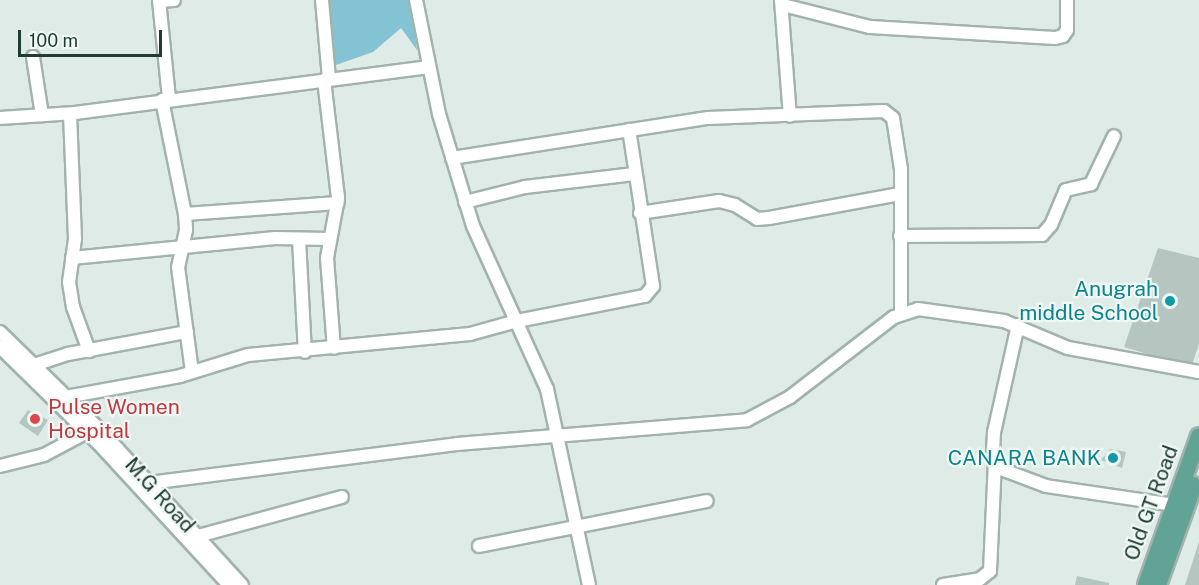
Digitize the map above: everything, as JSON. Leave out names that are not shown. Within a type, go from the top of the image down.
[{"type":"main road","name":"Old GT Road","points":[[1146,585],[1199,436]]},
{"type":"main road","name":"Old GT Road","points":[[1158,585],[1199,470]]},
{"type":"street","points":[[174,0],[159,1],[166,99],[185,214],[179,276],[192,372]]},
{"type":"street","points":[[322,0],[338,203],[327,258],[334,348]]},
{"type":"street","points":[[416,0],[429,67],[465,202],[483,251],[542,373],[558,436],[589,585]]},
{"type":"street","points":[[790,116],[782,2],[870,27],[1055,38],[1064,36],[1067,30],[1068,0]]},
{"type":"street","points":[[33,57],[42,116]]},
{"type":"street","points":[[0,118],[70,114],[166,99],[429,67]]},
{"type":"street","points":[[452,158],[716,117],[877,111],[890,114],[897,140],[900,194],[900,236],[904,280],[901,313]]},
{"type":"street","points":[[70,114],[73,307],[89,351]]},
{"type":"street","points":[[66,397],[192,372],[248,355],[305,352],[470,334],[517,321],[651,293],[629,130]]},
{"type":"street","points":[[900,236],[1041,235],[1051,225],[1066,190],[1091,184],[1114,136]]},
{"type":"street","points":[[465,202],[525,187],[634,174]]},
{"type":"street","points":[[640,213],[719,201],[735,205],[757,219],[900,194]]},
{"type":"street","points":[[185,214],[338,203]]},
{"type":"street","points":[[299,239],[305,352]]},
{"type":"street","points":[[72,258],[181,247],[329,239]]},
{"type":"street","points":[[149,483],[437,447],[747,420],[790,397],[901,313],[934,310],[1018,325],[1068,348],[1199,372]]},
{"type":"street","points":[[944,585],[980,579],[990,570],[995,462],[994,432],[1018,325]]},
{"type":"street","name":"M.G Road","points":[[0,332],[66,397],[92,432],[229,585]]},
{"type":"street","points":[[34,365],[89,351],[187,332]]},
{"type":"street","name":"M.G Road","points":[[0,347],[149,483],[242,585]]},
{"type":"street","points":[[0,466],[44,455],[92,432]]},
{"type":"street","points":[[995,462],[1009,475],[1046,486],[1174,505]]},
{"type":"street","points":[[198,536],[342,497]]},
{"type":"street","points":[[478,546],[707,501]]},
{"type":"water","points":[[327,0],[410,0],[417,50],[401,28],[373,52],[333,66]]},
{"type":"building","name":"Anugrah middle School","points":[[1158,248],[1199,258],[1199,344],[1191,367],[1124,347]]},
{"type":"building","points":[[28,410],[48,420],[38,436],[19,423]]},
{"type":"building","name":"CANARA BANK","points":[[1110,449],[1126,452],[1122,468],[1101,460]]},
{"type":"building","points":[[1199,542],[1199,585],[1185,585]]},
{"type":"building","points":[[1077,576],[1109,583],[1109,585],[1075,585]]},
{"type":"place","name":"Anugrah middle School","points":[[1170,301]]},
{"type":"place","name":"Pulse Women Hospital","points":[[35,419]]},
{"type":"place","name":"CANARA BANK","points":[[1113,458]]}]
